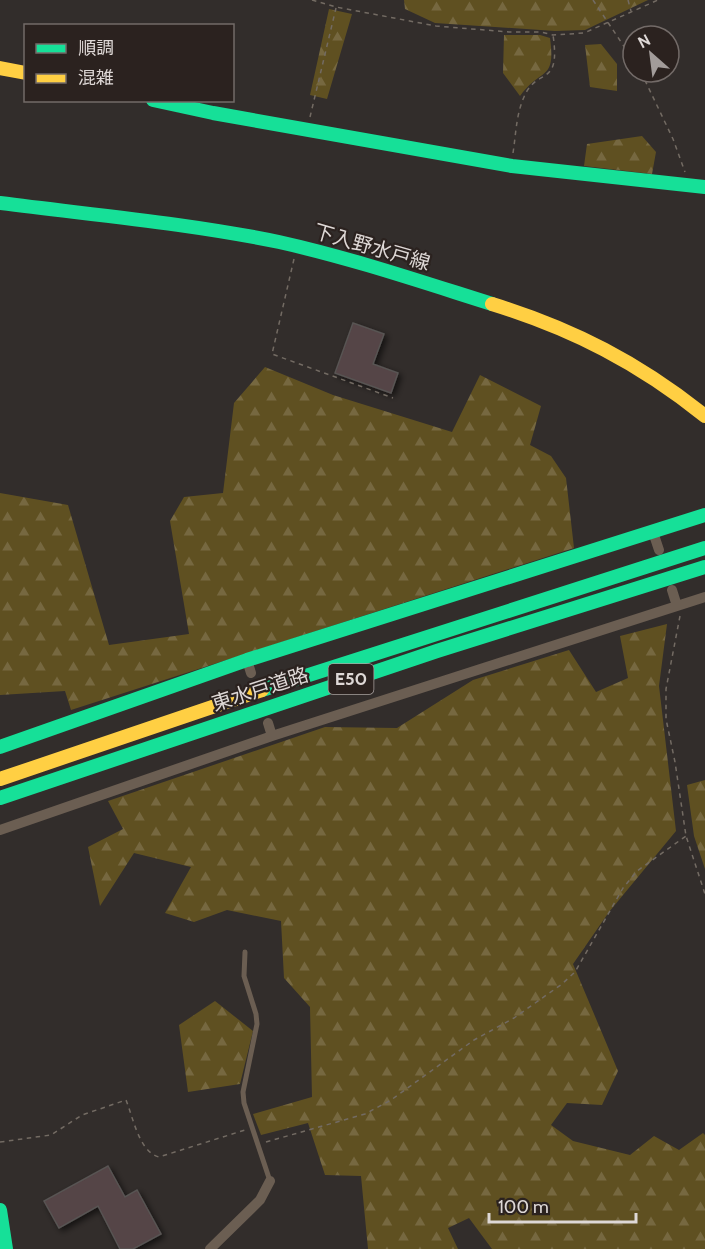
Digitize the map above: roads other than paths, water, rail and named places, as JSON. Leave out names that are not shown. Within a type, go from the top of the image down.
[{"type":"main road","points":[[0,68],[24,73]]},
{"type":"main road","points":[[163,102],[512,166],[698,187]]},
{"type":"main road","name":"下入野水戸線","points":[[0,203],[223,232],[296,246],[369,264],[560,327],[629,363],[672,390],[705,416]]},
{"type":"main road","points":[[0,747],[705,515]]},
{"type":"main road","name":"東水戸道路","points":[[0,778],[184,715],[705,548]]},
{"type":"main road","name":"東水戸道路","points":[[0,798],[437,651],[705,567]]},
{"type":"main road","points":[[0,1210],[6,1249]]},
{"type":"street","points":[[653,532],[659,550]]},
{"type":"street","points":[[672,590],[677,606]]},
{"type":"street","points":[[0,831],[272,736],[705,597]]},
{"type":"street","points":[[268,723],[272,736]]},
{"type":"street","points":[[210,1249],[260,1200],[270,1181]]},
{"type":"lane","points":[[245,952],[244,976],[257,1024],[243,1092],[243,1103],[270,1181]]}]
